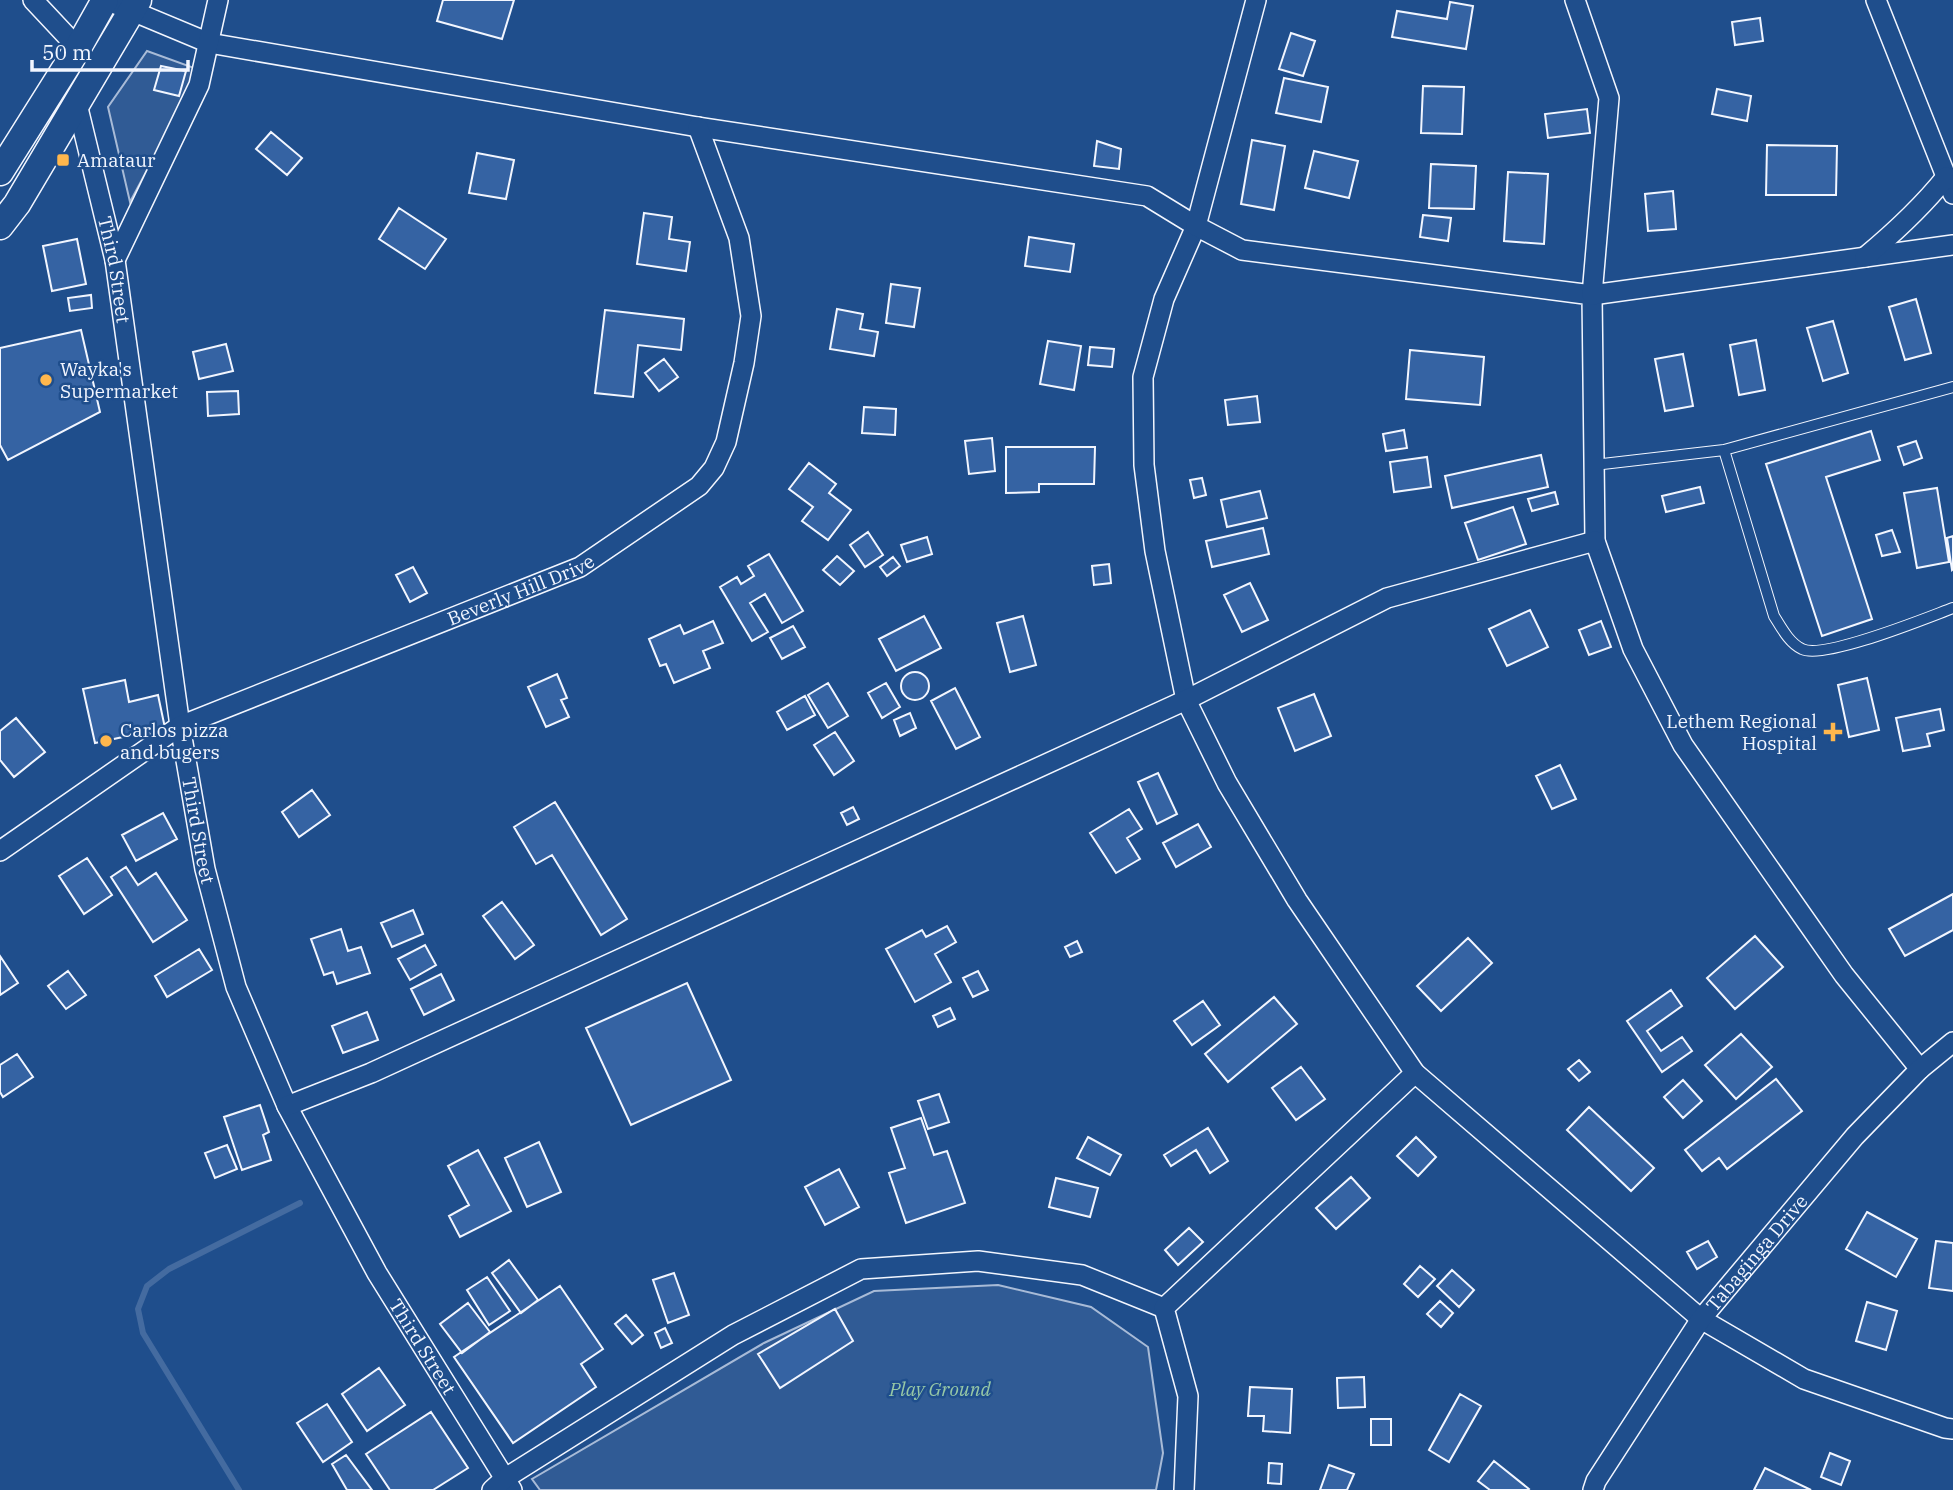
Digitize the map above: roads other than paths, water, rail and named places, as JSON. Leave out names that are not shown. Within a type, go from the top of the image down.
[{"type":"street","points":[[33,0],[78,48]]},
{"type":"street","points":[[0,172],[106,0],[134,6],[209,43],[698,127],[1147,196],[1242,250],[1592,295],[1953,245]]},
{"type":"street","points":[[115,260],[199,85],[218,0]]},
{"type":"street","points":[[1256,0],[1196,226],[1164,299],[1143,377],[1143,465],[1155,551],[1186,700],[1227,783],[1297,900],[1415,1073],[1701,1319],[1804,1379],[1953,1429]]},
{"type":"street","points":[[1575,0],[1609,97],[1592,295],[1595,541],[1633,649],[1683,745],[1844,975],[1920,1069]]},
{"type":"street","points":[[1864,257],[1951,183],[1876,0]]},
{"type":"street","points":[[2,220],[77,104],[134,6]]},
{"type":"street","name":"Third Street","points":[[77,104],[115,260],[180,726],[205,869],[236,987],[287,1106],[377,1273],[503,1486]]},
{"type":"street","name":"Beverly Hill Drive","points":[[0,851],[180,726],[580,567],[699,486],[714,468],[726,442],[744,363],[751,316],[739,238],[698,127]]},
{"type":"street","points":[[287,1106],[370,1073],[1186,700],[1387,598],[1595,541]]},
{"type":"street","name":"Tabaginga Drive","points":[[1593,1490],[1596,1481],[1701,1319],[1855,1136],[1920,1069],[1953,1042]]},
{"type":"street","points":[[1164,1308],[1415,1073]]},
{"type":"street","points":[[503,1486],[733,1335],[861,1269],[978,1261],[1082,1275],[1164,1308]]},
{"type":"street","points":[[1164,1308],[1188,1396],[1184,1490]]},
{"type":"lane","points":[[1594,465],[1724,450],[1953,387]]},
{"type":"lane","points":[[1724,450],[1774,616],[1789,637],[1803,650],[1820,651],[1855,643],[1953,608]]},
{"type":"waterway","points":[[239,1490],[143,1333],[138,1309],[147,1286],[169,1269],[300,1203]]},
{"type":"place","name":"Amataur","points":[[63,160]]},
{"type":"place","name":"Wayka's Supermarket","points":[[46,380]]},
{"type":"place","name":"Lethem Regional Hospital","points":[[1833,732]]},
{"type":"place","name":"Carlos pizza and bugers","points":[[106,741]]},
{"type":"park label","name":"Play Ground","points":[[940,1389]]}]
